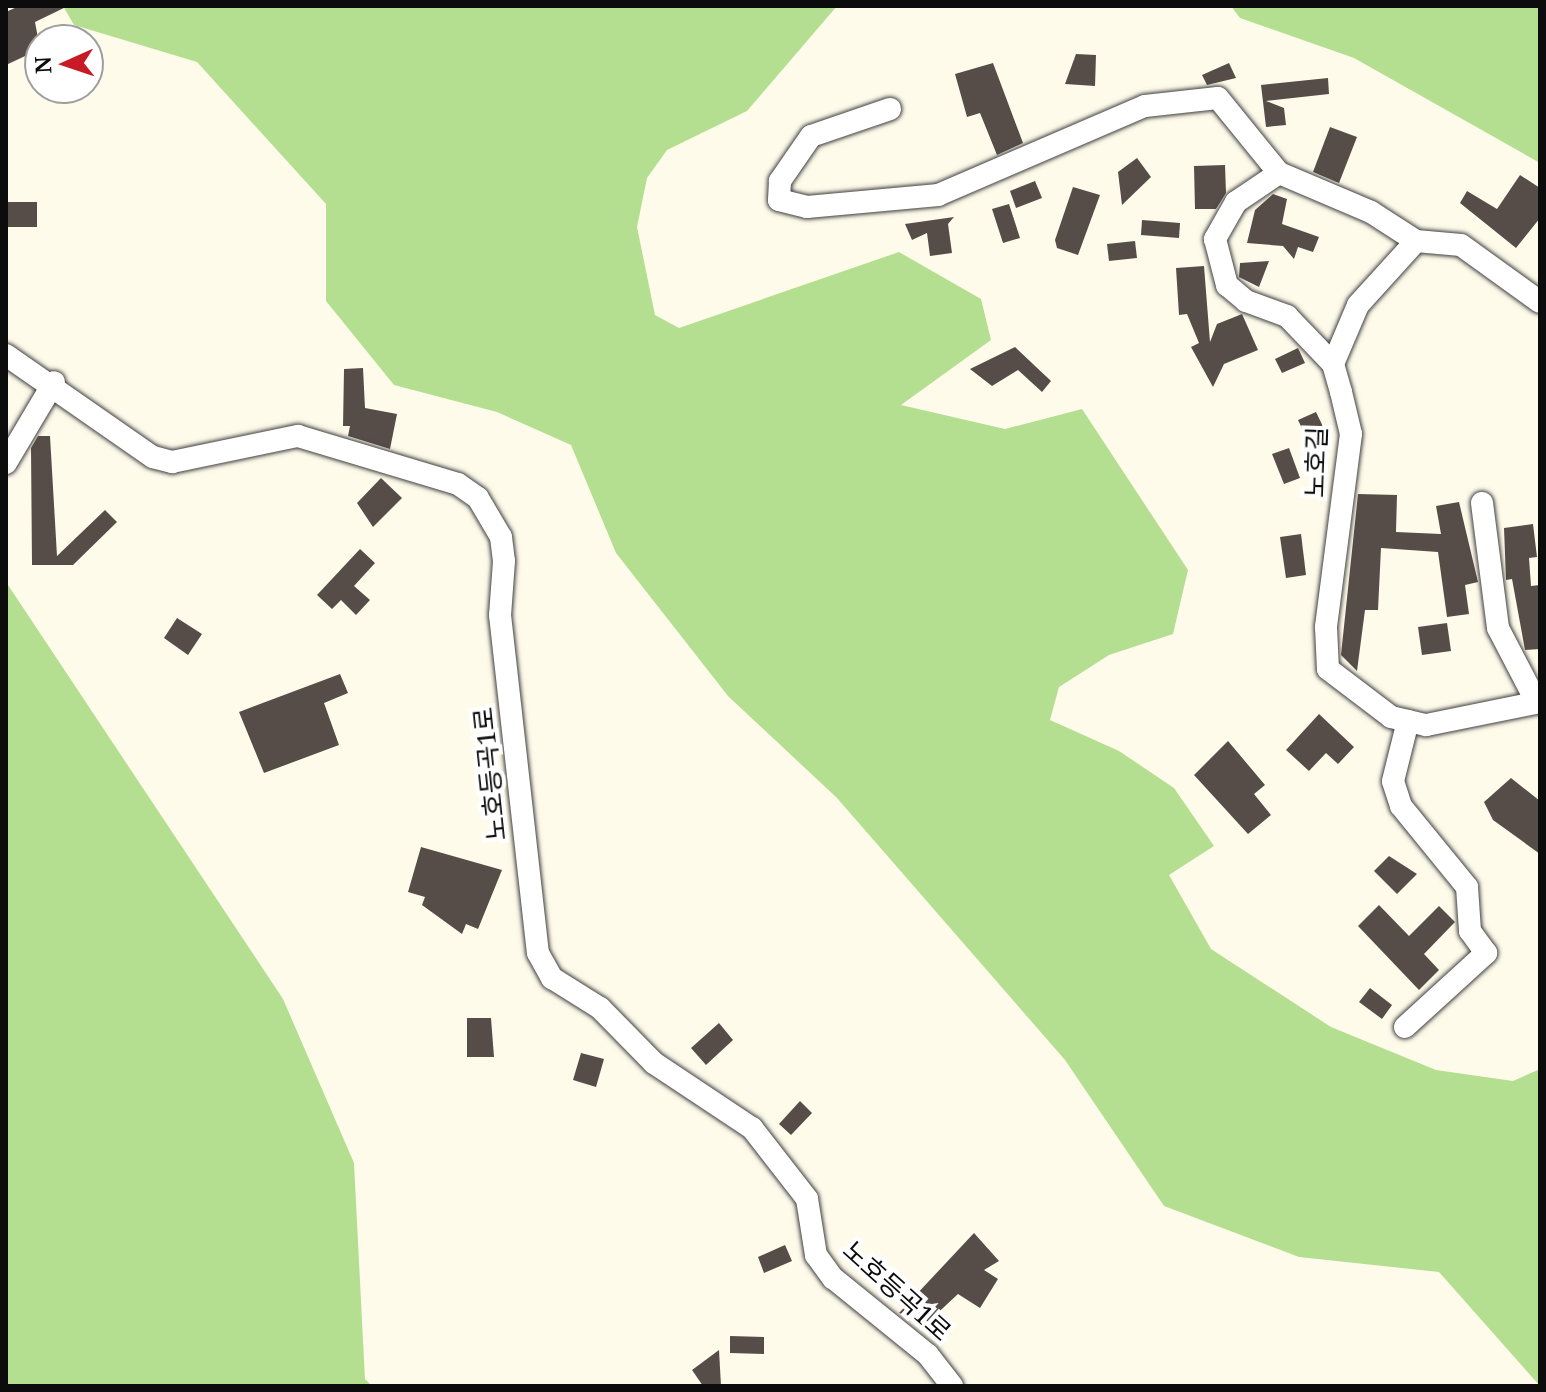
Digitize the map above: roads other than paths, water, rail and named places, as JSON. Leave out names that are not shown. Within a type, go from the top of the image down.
[{"type":"street","points":[[890,109],[811,136],[780,181],[779,200],[807,207],[938,195],[1145,106],[1218,98],[1279,173],[1371,212],[1416,241],[1461,245],[1540,302]]},
{"type":"street","name":"노호길","points":[[1279,173],[1236,202],[1218,227],[1219,256],[1227,285],[1246,301],[1287,316],[1333,364],[1351,434],[1326,627],[1328,669],[1365,702],[1408,721],[1455,723],[1537,701],[1498,628],[1482,503]]},
{"type":"street","points":[[1333,364],[1358,305],[1416,241]]},
{"type":"street","name":"노호등곡1로","points":[[6,355],[54,382],[121,439],[162,460],[298,436],[458,484],[478,498],[501,537],[504,561],[502,639],[538,953],[552,978],[600,1008],[654,1063],[752,1128],[807,1199],[816,1255],[833,1278],[928,1355],[952,1386]]},
{"type":"street","points":[[6,463],[54,382]]},
{"type":"street","points":[[1405,1027],[1486,953],[1470,931],[1467,887],[1401,806],[1393,781],[1408,721]]}]
